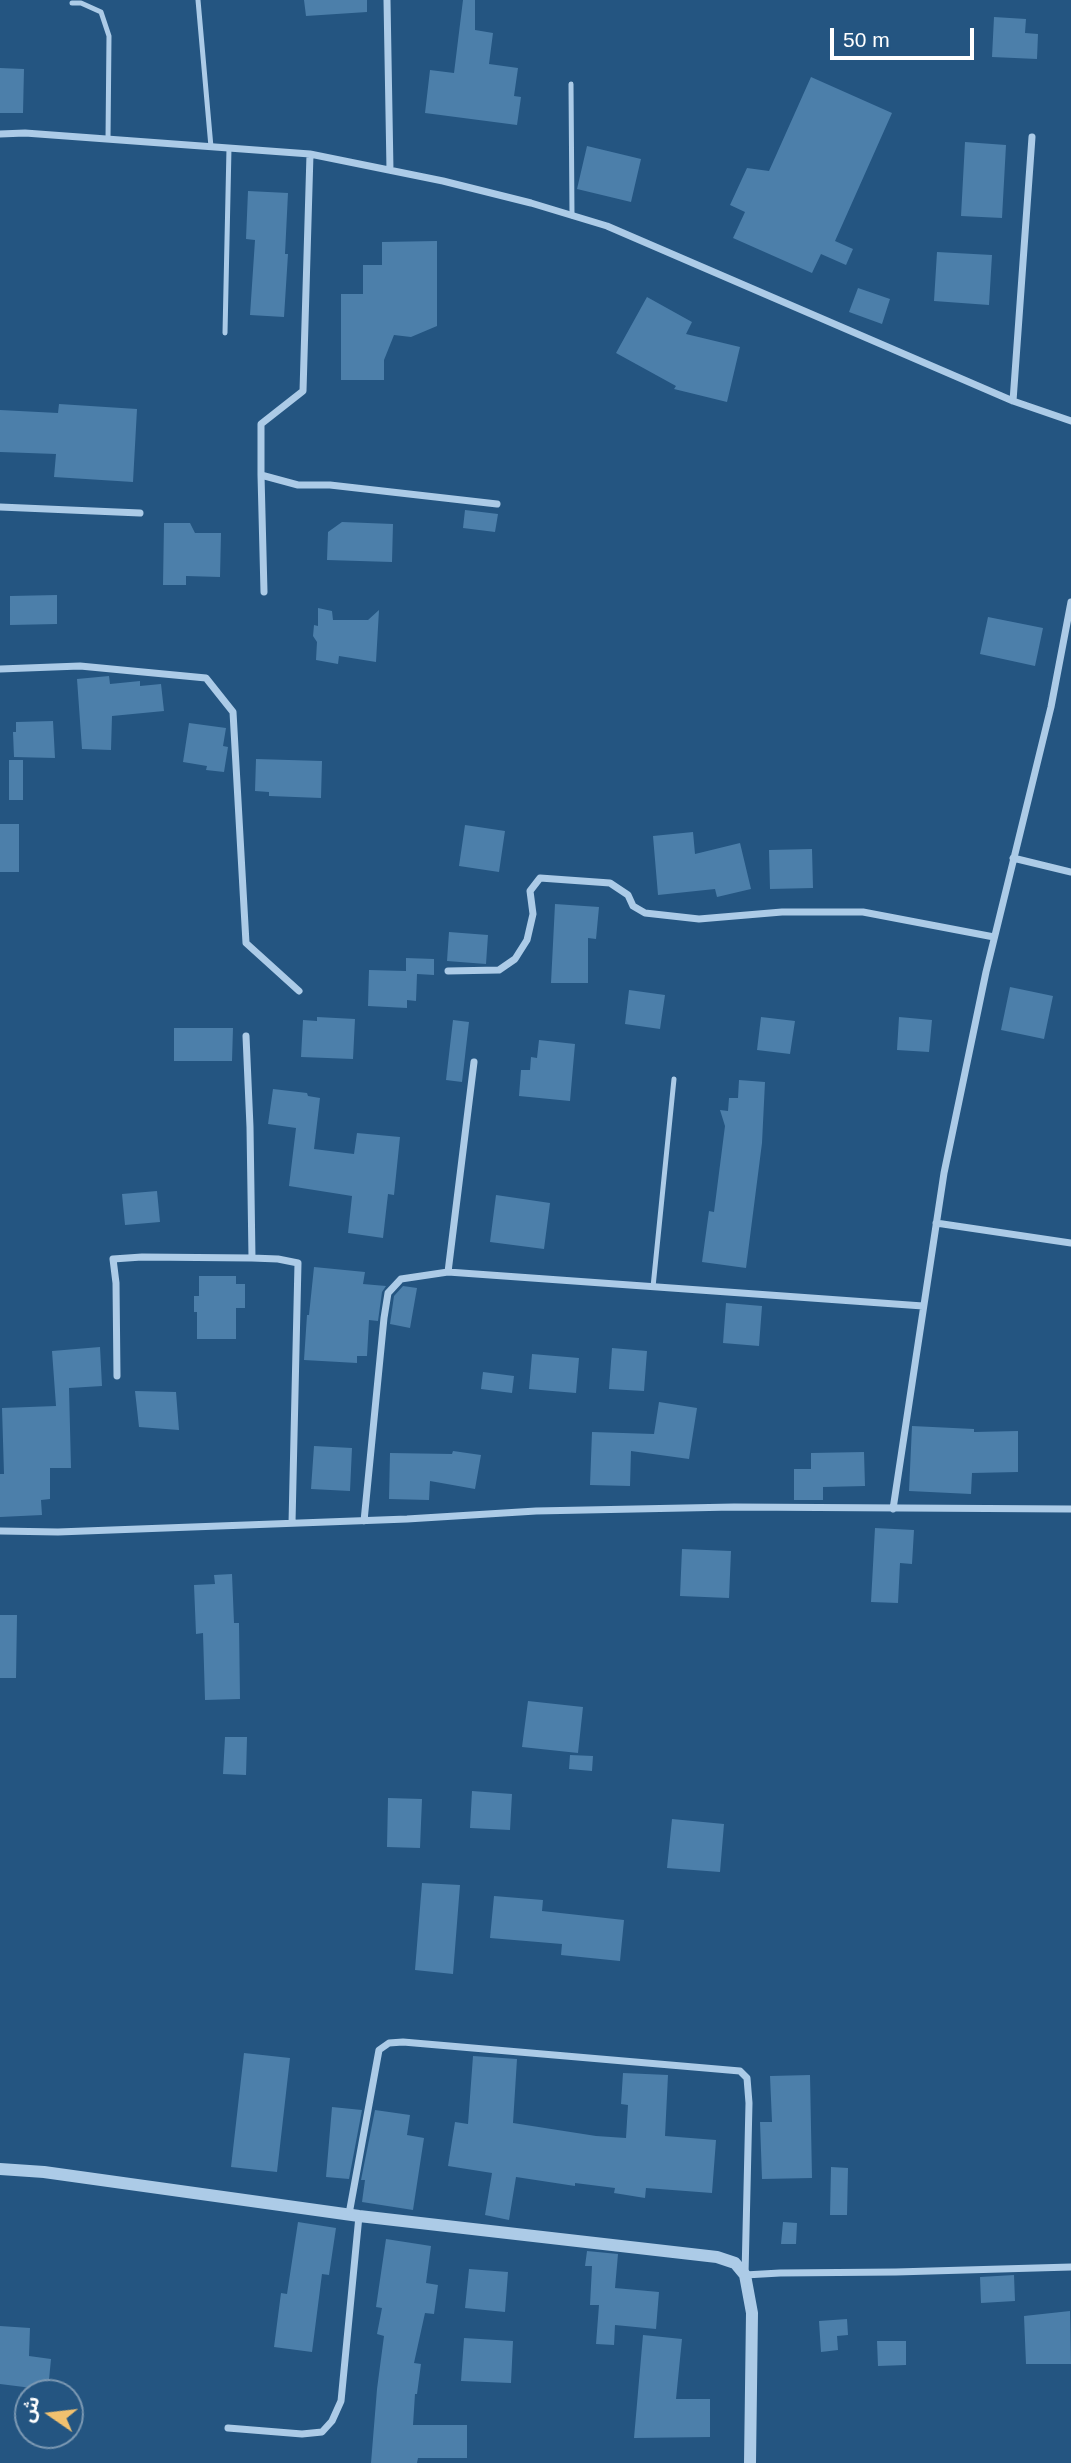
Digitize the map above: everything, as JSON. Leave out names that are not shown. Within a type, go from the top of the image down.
[{"type":"street","points":[[387,0],[390,170]]},
{"type":"street","points":[[0,134],[25,133],[310,154],[443,181],[572,215],[607,226],[1013,401],[1071,421]]},
{"type":"street","points":[[1013,401],[1032,137]]},
{"type":"street","points":[[264,592],[261,424],[303,391],[310,154]]},
{"type":"street","points":[[261,475],[298,485],[330,485],[497,504]]},
{"type":"street","points":[[0,507],[140,513]]},
{"type":"street","points":[[893,1508],[944,1173],[994,937],[1051,707],[1071,602]]},
{"type":"street","points":[[0,669],[80,666],[206,678],[233,712],[246,943],[299,991]]},
{"type":"street","points":[[1013,858],[1071,872]]},
{"type":"street","points":[[448,971],[499,970],[515,959],[527,940],[533,915],[530,891],[540,878],[610,883],[628,895],[633,906],[645,913],[699,919],[782,912],[863,912],[994,937]]},
{"type":"street","points":[[246,1036],[252,1258]]},
{"type":"street","points":[[448,1272],[474,1062]]},
{"type":"street","points":[[936,1223],[1071,1243]]},
{"type":"street","points":[[117,1376],[116,1283],[113,1259],[252,1258],[298,1263],[292,1523]]},
{"type":"street","points":[[364,1521],[384,1318],[388,1293],[401,1279],[448,1272],[922,1306]]},
{"type":"street","points":[[0,1531],[58,1532],[549,1511],[734,1507],[1071,1509]]},
{"type":"street","points":[[228,2428],[302,2434],[322,2432],[332,2421],[341,2402],[354,2215],[375,2066],[379,2050],[389,2043],[403,2042],[729,2068],[740,2071],[747,2078],[745,2276],[752,2313],[750,2463]]},
{"type":"street","points":[[0,2169],[58,2174],[354,2215],[717,2257],[735,2263],[745,2276]]},
{"type":"street","points":[[745,2276],[1071,2267]]},
{"type":"lane","points":[[198,0],[211,146]]},
{"type":"lane","points":[[72,3],[101,12],[109,36],[108,139]]},
{"type":"lane","points":[[571,84],[572,215]]},
{"type":"lane","points":[[225,333],[229,148]]},
{"type":"lane","points":[[653,1287],[674,1079]]},
{"type":"building","points":[[304,0],[367,0],[367,12],[306,16]]},
{"type":"building","points":[[463,0],[475,0],[475,30],[493,33],[489,64],[518,68],[514,96],[521,97],[517,125],[425,113],[430,70],[454,73]]},
{"type":"building","points":[[994,17],[1026,19],[1025,33],[1038,34],[1037,59],[992,57]]},
{"type":"building","points":[[0,68],[24,69],[23,113],[0,113]]},
{"type":"building","points":[[811,77],[892,113],[835,241],[853,249],[846,265],[821,254],[812,273],[733,238],[745,212],[730,205],[747,168],[769,171]]},
{"type":"building","points":[[965,142],[1006,145],[1002,218],[961,216]]},
{"type":"building","points":[[587,146],[641,159],[631,202],[577,189]]},
{"type":"building","points":[[248,191],[288,193],[284,317],[250,315],[255,240],[246,239]]},
{"type":"building","points":[[437,241],[437,326],[411,337],[394,335],[384,360],[384,380],[341,380],[341,294],[363,294],[363,265],[382,265],[382,242]]},
{"type":"building","points":[[937,252],[992,255],[989,305],[934,301]]},
{"type":"building","points":[[858,288],[890,299],[882,324],[849,312]]},
{"type":"building","points":[[647,297],[692,322],[686,334],[740,347],[727,402],[674,389],[676,386],[616,353]]},
{"type":"building","points":[[59,404],[137,409],[133,482],[54,477],[56,454],[0,452],[0,410],[58,413]]},
{"type":"building","points":[[465,510],[498,514],[495,532],[463,528]]},
{"type":"building","points":[[342,522],[393,524],[392,562],[327,560],[328,532]]},
{"type":"building","points":[[164,523],[190,523],[195,533],[221,533],[220,577],[186,576],[186,585],[163,585]]},
{"type":"building","points":[[57,595],[57,624],[10,625],[10,596]]},
{"type":"building","points":[[318,608],[332,611],[333,620],[368,620],[379,610],[376,662],[339,656],[338,664],[316,660],[317,642],[313,636],[314,625],[318,626]]},
{"type":"building","points":[[988,617],[1043,628],[1035,666],[980,654]]},
{"type":"building","points":[[109,676],[110,684],[140,681],[140,686],[161,684],[164,711],[112,716],[111,750],[82,749],[77,679]]},
{"type":"building","points":[[53,721],[55,758],[14,757],[13,732],[16,732],[16,722]]},
{"type":"building","points":[[189,723],[226,728],[223,746],[228,747],[224,772],[206,770],[207,766],[183,762]]},
{"type":"building","points":[[256,759],[322,761],[321,798],[269,796],[269,792],[255,791]]},
{"type":"building","points":[[9,760],[23,760],[23,800],[9,800]]},
{"type":"building","points":[[0,824],[19,824],[19,872],[0,872]]},
{"type":"building","points":[[465,825],[505,831],[499,872],[459,866]]},
{"type":"building","points":[[693,832],[695,854],[740,843],[751,889],[717,897],[715,889],[658,895],[653,836]]},
{"type":"building","points":[[812,849],[813,888],[770,889],[769,850]]},
{"type":"building","points":[[555,904],[599,907],[596,939],[588,938],[588,983],[551,983]]},
{"type":"building","points":[[449,932],[488,935],[486,964],[447,961]]},
{"type":"building","points":[[406,958],[434,959],[434,975],[417,974],[416,1001],[407,1000],[407,1008],[368,1006],[369,970],[406,971]]},
{"type":"building","points":[[1010,987],[1053,996],[1044,1039],[1001,1030]]},
{"type":"building","points":[[629,990],[665,995],[660,1029],[625,1024]]},
{"type":"building","points":[[317,1017],[355,1019],[353,1059],[301,1057],[303,1020],[317,1021]]},
{"type":"building","points":[[761,1017],[795,1021],[790,1054],[757,1050]]},
{"type":"building","points":[[899,1017],[932,1020],[929,1052],[897,1050]]},
{"type":"building","points":[[453,1020],[469,1022],[462,1082],[446,1080]]},
{"type":"building","points":[[174,1028],[233,1028],[232,1061],[174,1061]]},
{"type":"building","points":[[539,1040],[575,1044],[570,1101],[519,1096],[521,1070],[530,1070],[531,1057],[537,1058]]},
{"type":"building","points":[[739,1080],[765,1082],[762,1143],[746,1268],[702,1262],[709,1211],[714,1212],[725,1126],[720,1110],[728,1111],[729,1098],[738,1098]]},
{"type":"building","points":[[273,1089],[307,1093],[308,1096],[320,1098],[314,1149],[354,1154],[357,1133],[400,1137],[394,1195],[388,1194],[383,1238],[348,1233],[352,1196],[289,1186],[296,1128],[268,1124]]},
{"type":"building","points":[[157,1191],[160,1222],[125,1225],[122,1194]]},
{"type":"building","points":[[496,1195],[550,1203],[544,1249],[490,1242]]},
{"type":"building","points":[[314,1267],[365,1272],[363,1284],[386,1286],[382,1292],[378,1321],[369,1320],[367,1356],[357,1356],[357,1363],[304,1360]]},
{"type":"building","points":[[199,1276],[236,1276],[236,1284],[245,1284],[245,1308],[236,1308],[236,1339],[197,1339],[194,1296],[199,1296]]},
{"type":"building","points":[[403,1286],[417,1288],[410,1328],[390,1324],[394,1296]]},
{"type":"building","points":[[726,1303],[762,1306],[759,1346],[723,1343]]},
{"type":"building","points":[[100,1347],[102,1386],[69,1388],[71,1468],[50,1468],[50,1499],[41,1500],[42,1515],[0,1517],[0,1474],[4,1474],[2,1408],[56,1406],[52,1351]]},
{"type":"building","points":[[612,1348],[647,1351],[644,1391],[609,1389]]},
{"type":"building","points":[[532,1354],[579,1358],[576,1393],[529,1389]]},
{"type":"building","points":[[483,1372],[514,1376],[512,1393],[481,1389]]},
{"type":"building","points":[[135,1391],[176,1392],[179,1430],[139,1427]]},
{"type":"building","points":[[659,1402],[697,1408],[689,1459],[631,1451],[630,1486],[590,1485],[592,1432],[654,1434]]},
{"type":"building","points":[[912,1426],[974,1429],[974,1432],[1018,1431],[1018,1472],[972,1473],[971,1494],[909,1491]]},
{"type":"building","points":[[314,1446],[352,1448],[350,1491],[311,1489]]},
{"type":"building","points":[[453,1451],[481,1455],[475,1489],[430,1481],[429,1500],[389,1499],[390,1453],[452,1454]]},
{"type":"building","points":[[864,1452],[865,1486],[823,1487],[823,1500],[794,1500],[794,1469],[811,1469],[811,1453]]},
{"type":"building","points":[[875,1528],[914,1530],[912,1564],[900,1563],[898,1603],[871,1602]]},
{"type":"building","points":[[682,1549],[731,1551],[729,1598],[680,1596]]},
{"type":"building","points":[[232,1574],[234,1623],[239,1623],[240,1699],[205,1700],[203,1633],[196,1634],[194,1585],[215,1584],[214,1575]]},
{"type":"building","points":[[0,1615],[17,1615],[16,1678],[0,1678]]},
{"type":"building","points":[[528,1701],[583,1707],[578,1753],[522,1747]]},
{"type":"building","points":[[225,1737],[247,1737],[246,1775],[223,1774]]},
{"type":"building","points":[[570,1755],[593,1756],[592,1771],[569,1769]]},
{"type":"building","points":[[472,1791],[512,1794],[510,1830],[470,1828]]},
{"type":"building","points":[[388,1798],[422,1799],[420,1848],[387,1847]]},
{"type":"building","points":[[672,1819],[724,1824],[720,1872],[667,1868]]},
{"type":"building","points":[[422,1883],[460,1885],[453,1974],[415,1970]]},
{"type":"building","points":[[494,1896],[543,1900],[542,1911],[624,1920],[620,1961],[561,1955],[562,1944],[490,1938]]},
{"type":"building","points":[[244,2053],[290,2058],[277,2172],[231,2167]]},
{"type":"building","points":[[473,2056],[517,2059],[513,2123],[596,2136],[626,2138],[628,2105],[621,2104],[623,2073],[668,2075],[665,2136],[716,2140],[712,2193],[646,2188],[645,2198],[614,2193],[615,2188],[575,2183],[575,2186],[516,2177],[509,2220],[485,2215],[492,2173],[448,2166],[455,2122],[468,2124]]},
{"type":"building","points":[[810,2075],[812,2178],[762,2179],[760,2122],[772,2122],[770,2076]]},
{"type":"building","points":[[332,2107],[362,2110],[349,2179],[326,2177]]},
{"type":"building","points":[[375,2110],[410,2115],[407,2135],[424,2138],[413,2210],[362,2202],[365,2180],[361,2180]]},
{"type":"building","points":[[831,2167],[848,2168],[847,2215],[830,2215]]},
{"type":"building","points":[[298,2222],[336,2228],[329,2275],[322,2274],[312,2352],[274,2347],[281,2293],[287,2294]]},
{"type":"building","points":[[783,2222],[797,2223],[796,2244],[781,2244]]},
{"type":"building","points":[[386,2239],[431,2246],[426,2283],[438,2285],[434,2314],[425,2313],[414,2363],[421,2364],[413,2425],[467,2425],[467,2458],[418,2458],[417,2463],[371,2463],[384,2336],[377,2334],[382,2308],[376,2307]]},
{"type":"building","points":[[587,2251],[618,2254],[615,2288],[659,2292],[656,2329],[615,2325],[614,2345],[596,2344],[599,2305],[590,2305],[592,2266],[585,2266]]},
{"type":"building","points":[[469,2269],[508,2272],[505,2312],[465,2308]]},
{"type":"building","points":[[1014,2275],[1015,2301],[981,2303],[980,2277]]},
{"type":"building","points":[[1070,2311],[1071,2364],[1026,2364],[1024,2316]]},
{"type":"building","points":[[847,2319],[848,2335],[837,2336],[838,2350],[821,2352],[819,2321]]},
{"type":"building","points":[[0,2326],[30,2328],[29,2356],[51,2359],[49,2379],[14,2379],[14,2386],[0,2384]]},
{"type":"building","points":[[643,2335],[682,2339],[676,2399],[710,2399],[710,2437],[634,2438]]},
{"type":"building","points":[[464,2338],[513,2341],[511,2383],[461,2381]]},
{"type":"building","points":[[877,2341],[906,2341],[906,2365],[878,2366]]}]
